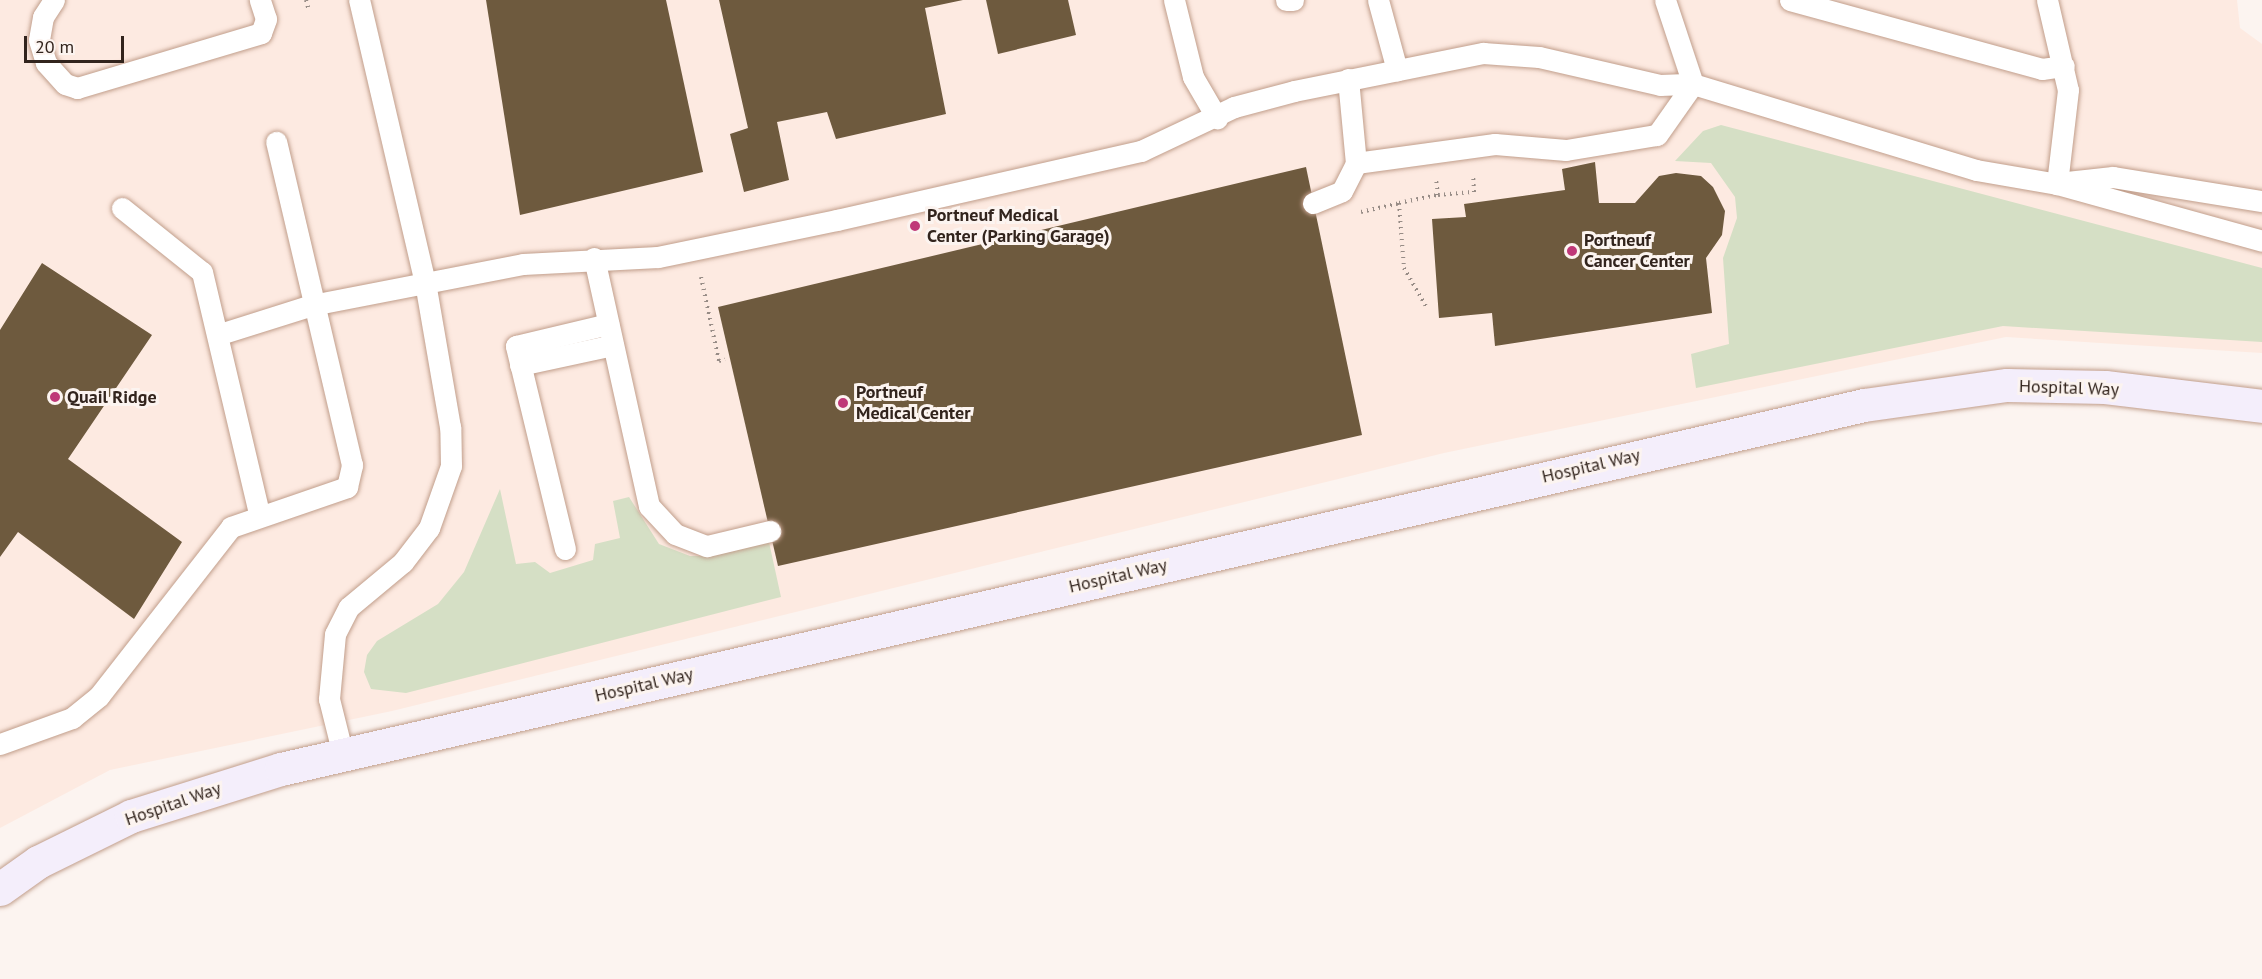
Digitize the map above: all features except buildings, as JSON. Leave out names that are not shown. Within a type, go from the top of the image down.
[{"type":"street","name":"Hospital Way","points":[[0,889],[38,862],[131,816],[343,755],[1864,405],[2007,386],[2105,387],[2262,406]]},
{"type":"lane","points":[[54,0],[43,17],[39,40],[46,63],[65,84],[77,88],[261,33],[266,19],[260,0]]},
{"type":"lane","points":[[343,755],[329,699],[335,634],[349,608],[403,562],[429,528],[451,466],[450,427],[425,283],[359,0]]},
{"type":"lane","points":[[1174,0],[1192,77],[1217,118]]},
{"type":"lane","points":[[1286,0],[1293,0]]},
{"type":"lane","points":[[1378,0],[1397,70]]},
{"type":"lane","points":[[1665,0],[1693,84]]},
{"type":"lane","points":[[1790,0],[2042,69],[2064,66]]},
{"type":"lane","points":[[2047,0],[2068,90],[2057,184]]},
{"type":"lane","points":[[220,334],[312,305],[524,264],[594,258],[658,256],[1130,154],[1217,118],[1234,107],[1348,79],[1484,53],[1539,57],[1660,85],[1693,84],[1976,170],[2057,184],[2262,241]]},
{"type":"lane","points":[[1313,203],[1342,191],[1356,163],[1348,79]]},
{"type":"lane","points":[[1356,163],[1495,144],[1566,150],[1657,135],[1693,84]]},
{"type":"lane","points":[[0,744],[72,718],[99,696],[231,527],[259,513],[347,487],[352,465],[312,305],[276,142]]},
{"type":"lane","points":[[2057,184],[2113,177],[2262,201]]},
{"type":"lane","points":[[122,208],[202,272],[220,334],[259,513]]},
{"type":"lane","points":[[594,258],[649,506],[675,534],[707,546],[770,531]]},
{"type":"lane","points":[[518,356],[608,324]]},
{"type":"lane","points":[[518,356],[613,345]]},
{"type":"lane","points":[[518,356],[565,549]]},
{"type":"path","points":[[306,0],[309,11]]},
{"type":"path","points":[[1353,215],[1438,195],[1474,192],[1474,185]]},
{"type":"path","points":[[1437,188],[1438,195]]},
{"type":"path","points":[[1400,203],[1404,268],[1427,308]]},
{"type":"path","points":[[698,265],[719,361],[725,359]]},
{"type":"shaded area","name":"Portneuf Medical Center","points":[[0,0],[2237,0],[2240,28],[2262,44],[2262,353],[2006,337],[1444,453],[392,711],[110,770],[0,828]]},
{"type":"green space","points":[[1721,125],[2262,268],[2262,342],[2003,326],[1696,388],[1691,354],[1729,344],[1723,258],[1737,218],[1735,197],[1711,163],[1675,161],[1703,131]]},
{"type":"green space","points":[[500,489],[516,564],[535,562],[550,573],[593,560],[595,544],[620,538],[613,501],[629,497],[659,544],[690,556],[713,556],[769,542],[781,597],[406,693],[371,689],[364,672],[367,655],[377,641],[438,604],[464,572]]},
{"type":"place","name":"Portneuf Medical Center (Parking Garage)","points":[[915,226]]},
{"type":"place","name":"Portneuf Cancer Center","points":[[1572,251]]},
{"type":"place","name":"Quail Ridge","points":[[55,397]]},
{"type":"place","name":"Portneuf Medical Center","points":[[843,403]]}]
